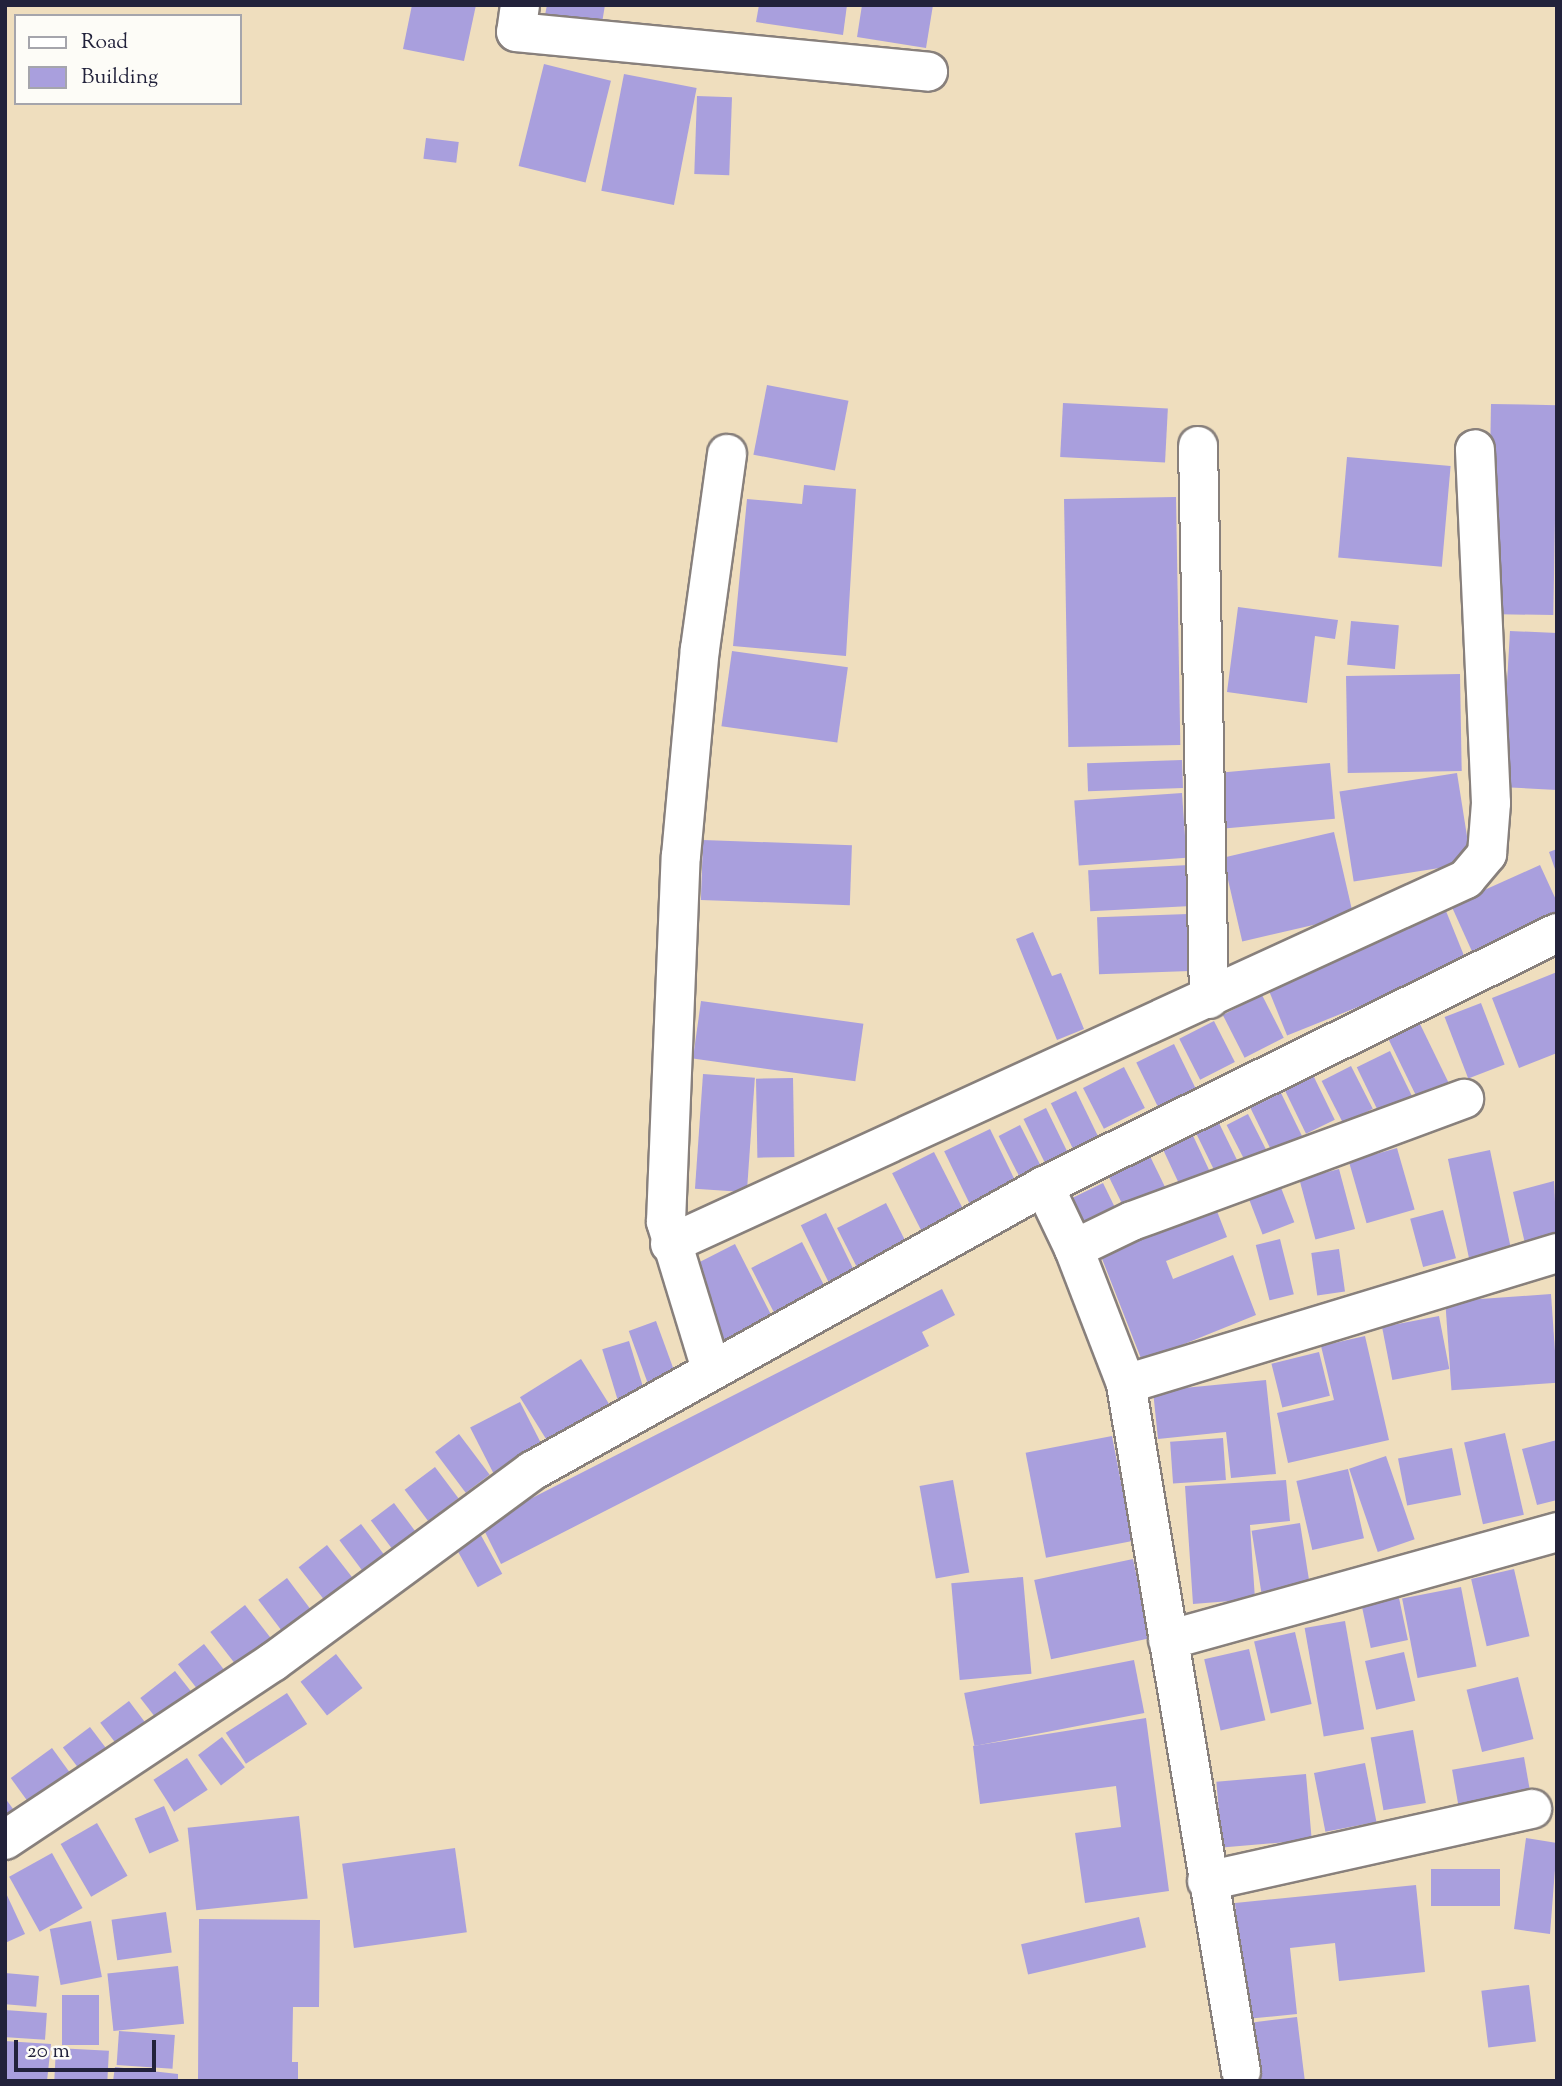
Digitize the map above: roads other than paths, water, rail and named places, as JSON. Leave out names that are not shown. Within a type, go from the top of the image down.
[{"type":"street","points":[[520,5],[516,32],[928,72]]},
{"type":"street","points":[[1198,446],[1209,999]]},
{"type":"street","points":[[670,1244],[1466,879],[1487,854],[1492,803],[1475,449]]},
{"type":"street","points":[[711,1369],[670,1244],[681,856],[699,649],[727,454]]},
{"type":"street","points":[[5,1840],[273,1662],[532,1471],[1044,1186],[1557,933]]},
{"type":"street","points":[[1074,1249],[1210,1191],[1464,1099]]},
{"type":"street","points":[[1044,1186],[1074,1249],[1126,1384],[1207,1881],[1241,2071]]},
{"type":"street","points":[[1126,1384],[1557,1253]]},
{"type":"street","points":[[1168,1640],[1557,1532]]},
{"type":"street","points":[[1207,1881],[1532,1809]]}]
